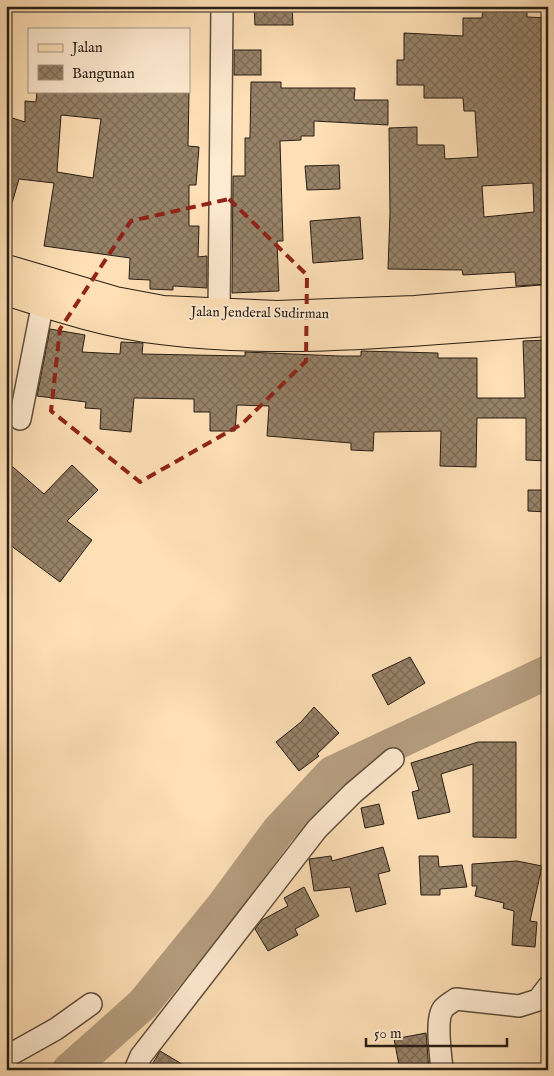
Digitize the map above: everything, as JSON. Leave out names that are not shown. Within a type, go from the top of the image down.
[{"type":"main road","name":"Jalan Jenderal Sudirman","points":[[6,269],[115,301],[163,310],[416,320],[548,322]]},
{"type":"main road","name":"Jalan Jenderal Sudirman","points":[[6,291],[113,321],[160,330],[219,335],[278,336],[416,320],[548,299]]},
{"type":"street","points":[[219,312],[222,6]]},
{"type":"street","points":[[20,419],[44,302]]},
{"type":"street","points":[[135,1070],[141,1056],[304,844],[353,793],[393,759]]},
{"type":"street","points":[[442,1070],[440,1021],[442,1009],[456,999],[519,1006],[538,1000],[548,987]]},
{"type":"street","points":[[6,1057],[56,1029],[91,1004]]},
{"type":"highlighted area","points":[[229,199],[307,275],[306,361],[242,424],[140,482],[51,411],[60,329],[131,221]]},
{"type":"building","points":[[254,6],[292,6],[293,25],[255,25]]},
{"type":"building","points":[[483,6],[527,6],[527,17],[548,18],[548,231],[543,231],[548,284],[516,286],[515,272],[463,275],[462,270],[388,269],[390,213],[389,128],[417,127],[417,145],[444,145],[445,159],[478,157],[475,111],[464,111],[463,98],[424,98],[424,85],[397,85],[397,60],[404,60],[404,33],[463,36],[463,18],[482,18]],"holes":[[[533,183],[534,212],[484,217],[482,186]]]},
{"type":"building","points":[[234,50],[261,50],[261,75],[234,75]]},
{"type":"building","points":[[251,82],[281,82],[281,88],[355,88],[354,100],[388,100],[388,125],[314,121],[314,136],[301,136],[301,140],[280,141],[283,241],[277,241],[279,291],[232,293],[233,176],[245,176],[245,138],[250,138]]},
{"type":"building","points":[[37,92],[189,92],[188,146],[199,147],[196,185],[189,185],[189,226],[199,226],[198,257],[207,256],[207,288],[173,286],[173,290],[150,289],[150,280],[129,279],[130,258],[44,246],[54,183],[19,179],[10,210],[6,210],[6,116],[25,122],[25,101],[36,102]],"holes":[[[61,115],[101,119],[93,178],[57,172]]]},
{"type":"building","points":[[339,165],[340,189],[307,190],[305,166]]},
{"type":"building","points":[[360,217],[363,259],[313,263],[310,221]]},
{"type":"building","points":[[50,329],[85,335],[82,352],[120,354],[121,342],[143,343],[142,354],[245,356],[245,352],[361,356],[361,351],[438,353],[438,358],[477,358],[477,398],[525,398],[523,341],[547,340],[548,461],[526,460],[526,418],[477,418],[476,467],[440,466],[441,431],[374,432],[373,451],[351,450],[351,443],[267,436],[269,406],[237,405],[235,431],[210,431],[210,412],[194,412],[194,399],[134,398],[131,432],[100,429],[101,409],[85,408],[86,402],[37,396]]},
{"type":"building","points":[[6,461],[44,494],[72,465],[98,490],[67,521],[92,540],[60,582],[6,542]]},
{"type":"building","points":[[528,490],[547,490],[547,512],[528,511]]},
{"type":"building","points":[[410,657],[425,683],[388,705],[372,675]]},
{"type":"building","points":[[314,707],[339,733],[317,754],[319,756],[299,771],[276,742],[301,722]]},
{"type":"building","points":[[478,742],[516,742],[516,838],[473,837],[473,764],[441,774],[450,812],[418,819],[412,792],[419,790],[411,763]]},
{"type":"building","points":[[379,804],[384,824],[365,828],[361,808]]},
{"type":"building","points":[[383,847],[390,871],[378,874],[386,904],[356,912],[350,887],[314,891],[309,859],[331,856],[332,861]]},
{"type":"building","points":[[419,856],[438,856],[439,867],[462,865],[467,887],[440,889],[440,895],[421,895]]},
{"type":"building","points":[[517,861],[542,866],[530,921],[537,922],[535,947],[512,945],[514,911],[503,908],[504,903],[475,896],[477,886],[472,886],[472,864]]},
{"type":"building","points":[[304,887],[319,916],[295,929],[298,935],[268,951],[255,929],[262,920],[288,906],[284,898]]},
{"type":"building","points":[[426,1033],[429,1070],[400,1070],[394,1039]]},
{"type":"building","points":[[160,1051],[192,1070],[149,1070]]},
{"type":"waterway","points":[[69,1070],[143,1004],[222,907],[278,831],[332,773],[548,672]]}]
